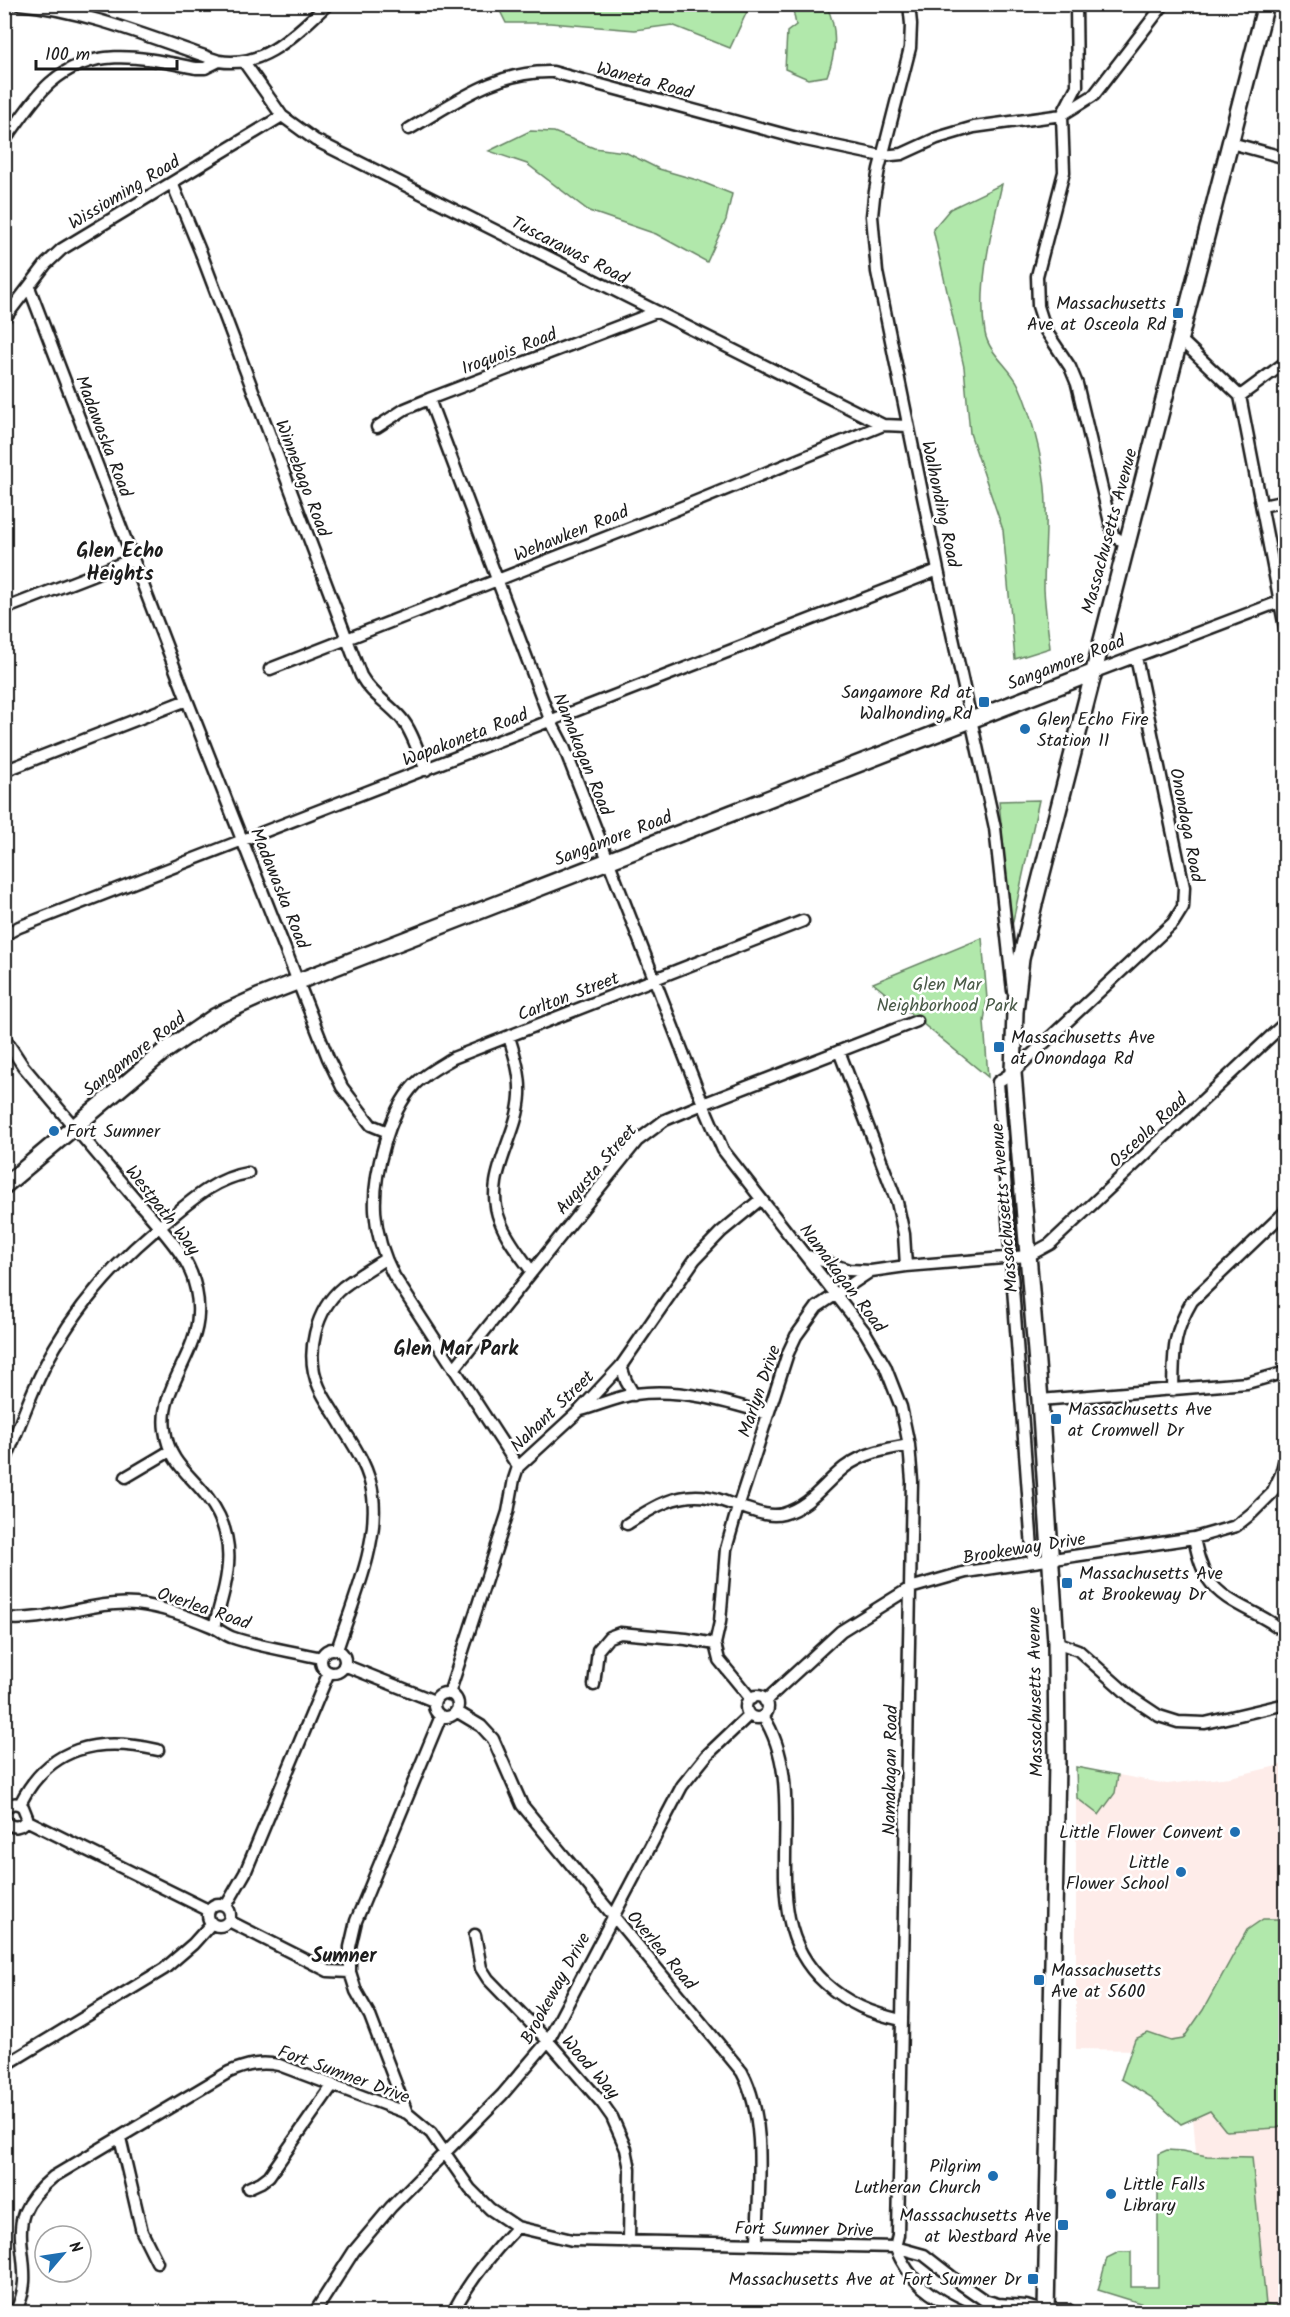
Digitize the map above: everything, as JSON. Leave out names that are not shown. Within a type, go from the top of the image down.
[{"type":"main road","name":"Massachusetts Avenue","points":[[1045,2312],[1057,1774],[1056,1642],[1040,1400],[1013,1072],[1015,1012],[1023,948],[1125,544],[1266,4]]},
{"type":"main road","name":"Sangamore Road","points":[[4,1186],[162,1053],[194,1030],[258,996],[1092,673]]},
{"type":"main road","points":[[1045,2312],[1067,2313]]},
{"type":"street","points":[[4,4],[10,4]]},
{"type":"street","points":[[19,4],[47,7],[86,16],[219,61],[244,63],[287,42],[328,4]]},
{"type":"street","name":"Walhonding Road","points":[[909,4],[910,48],[882,156],[872,216],[877,272],[938,570],[995,828],[1015,1012]]},
{"type":"street","points":[[1076,4],[1077,86],[1062,115],[1064,172],[1037,276],[1038,306],[1046,331],[1070,367],[1077,384],[1113,535],[1125,544]]},
{"type":"street","points":[[882,156],[902,154],[937,138],[974,127],[1062,115],[1094,95],[1164,4]]},
{"type":"street","points":[[4,141],[50,84],[86,63],[124,56],[205,68],[219,61]]},
{"type":"street","name":"Tuscarawas Road","points":[[244,63],[282,116],[315,140],[883,425],[908,426]]},
{"type":"street","name":"Waneta Road","points":[[409,129],[484,86],[509,76],[533,71],[553,72],[801,139],[882,156]]},
{"type":"street","name":"Wissioming Road","points":[[4,320],[46,264],[62,249],[282,116]]},
{"type":"street","points":[[1230,143],[1286,158]]},
{"type":"street","name":"Winnebago Road","points":[[172,183],[201,253],[361,676],[369,689],[407,726],[426,770]]},
{"type":"street","name":"Madawaska Road","points":[[30,287],[187,700],[328,1058],[342,1088],[371,1125],[388,1132]]},
{"type":"street","name":"Iroquois Road","points":[[377,427],[405,409],[429,399],[656,312]]},
{"type":"street","points":[[1180,339],[1240,396],[1286,633]]},
{"type":"street","points":[[1240,396],[1286,362]]},
{"type":"street","name":"Namakagan Road","points":[[429,399],[551,722],[564,747],[723,1150],[866,1332],[885,1366],[901,1407],[909,1444],[912,1481],[898,2235],[895,2247]]},
{"type":"street","name":"Wehawken Road","points":[[270,669],[883,425]]},
{"type":"street","points":[[1262,506],[1286,501]]},
{"type":"street","points":[[4,609],[133,559]]},
{"type":"street","name":"Wapakoneta Road","points":[[4,935],[19,927],[938,570]]},
{"type":"street","name":"Sangamore Road","points":[[1092,673],[1279,602]]},
{"type":"street","name":"Onondaga Road","points":[[1013,1072],[1173,923],[1184,907],[1184,887],[1136,657]]},
{"type":"street","points":[[4,771],[187,700]]},
{"type":"street","name":"Carlton Street","points":[[388,1132],[401,1103],[415,1084],[429,1072],[453,1058],[803,921]]},
{"type":"street","name":"Augusta Street","points":[[454,1369],[637,1141],[665,1120],[916,1021]]},
{"type":"street","name":"Osceola Road","points":[[1028,1256],[1050,1244],[1286,1022]]},
{"type":"street","points":[[509,1036],[519,1070],[520,1096],[517,1115],[496,1175],[495,1202],[499,1220],[532,1272]]},
{"type":"street","name":"Westpath Way","points":[[4,1037],[23,1066],[159,1227],[188,1265],[196,1292],[198,1315],[193,1343],[165,1409],[164,1430],[170,1451],[180,1468],[209,1498],[225,1530],[229,1548],[228,1576],[214,1627]]},
{"type":"street","points":[[839,1051],[897,1202],[904,1234],[906,1266]]},
{"type":"street","name":"Massachusetts Avenue","points":[[1013,1072],[998,1082],[1033,1563]]},
{"type":"street","points":[[388,1132],[377,1169],[373,1198],[376,1230],[385,1259],[393,1276],[518,1467]]},
{"type":"street","points":[[6,1457],[55,1347],[99,1284],[126,1256],[206,1189],[237,1175],[248,1173]]},
{"type":"street","name":"Nahant Street","points":[[449,1694],[508,1512],[518,1467],[579,1410],[621,1366],[695,1258],[721,1232],[761,1200]]},
{"type":"street","points":[[1173,1390],[1174,1342],[1192,1300],[1286,1211]]},
{"type":"street","points":[[805,1255],[849,1270],[871,1271]]},
{"type":"street","name":"Marlyn Drive","points":[[715,1644],[720,1622],[726,1550],[738,1507],[788,1353],[796,1336],[817,1307],[871,1271],[1028,1256]]},
{"type":"street","points":[[337,1650],[370,1544],[374,1516],[373,1494],[363,1460],[318,1385],[313,1364],[313,1342],[315,1330],[326,1307],[342,1288],[385,1259]]},
{"type":"street","points":[[621,1366],[634,1395]]},
{"type":"street","points":[[1040,1400],[1247,1383],[1286,1372]]},
{"type":"street","points":[[579,1410],[634,1395],[694,1394],[768,1414]]},
{"type":"street","points":[[627,1524],[668,1500],[682,1497],[708,1497],[768,1515],[780,1515],[799,1509],[844,1468],[857,1460],[877,1451],[909,1444]]},
{"type":"street","points":[[126,1477],[170,1451]]},
{"type":"street","name":"Brookeway Drive","points":[[765,1701],[841,1631],[910,1588],[966,1572],[1194,1538],[1236,1526],[1272,1493],[1281,1474],[1286,1454]]},
{"type":"street","points":[[1194,1538],[1201,1565],[1216,1590],[1274,1623],[1286,1633]]},
{"type":"street","name":"Overlea Road","points":[[4,1618],[41,1617],[98,1604],[136,1604],[171,1610],[214,1627],[231,1637],[321,1658]]},
{"type":"street","points":[[594,1685],[598,1650],[609,1636],[620,1634],[686,1639],[715,1644],[719,1660],[751,1699]]},
{"type":"street","points":[[1056,1642],[1078,1650],[1132,1698],[1159,1716],[1178,1722],[1205,1723],[1286,1704]]},
{"type":"street","points":[[329,1650],[337,1650],[343,1654],[344,1665],[336,1672],[329,1672],[323,1668],[321,1658],[329,1650]]},
{"type":"street","points":[[344,1665],[434,1701]]},
{"type":"street","points":[[226,1906],[245,1873],[329,1672]]},
{"type":"street","points":[[442,1694],[449,1694],[456,1701],[456,1711],[448,1717],[441,1716],[434,1708],[434,1701],[442,1694]]},
{"type":"street","points":[[757,1697],[765,1701],[767,1711],[763,1716],[757,1718],[749,1715],[746,1704],[751,1699],[757,1697]]},
{"type":"street","name":"Overlea Road","points":[[456,1711],[481,1726],[493,1739],[522,1804],[742,2072],[751,2089],[756,2108],[759,2138],[757,2244]]},
{"type":"street","name":"Brookeway Drive","points":[[315,2313],[354,2251],[391,2207],[502,2095],[548,2041],[682,1786],[707,1755],[749,1715]]},
{"type":"street","points":[[408,2113],[370,2016],[356,1991],[350,1972],[350,1947],[356,1921],[441,1716]]},
{"type":"street","points":[[763,1716],[772,1731],[784,1770],[786,1896],[794,1937],[814,1974],[839,1996],[854,2005],[901,2020]]},
{"type":"street","points":[[20,1804],[38,1776],[51,1763],[68,1753],[110,1743],[134,1744],[158,1750]]},
{"type":"street","points":[[5,1810],[14,1803],[20,1804],[27,1813],[26,1820],[17,1827],[6,1827]]},
{"type":"street","points":[[26,1820],[208,1910]]},
{"type":"street","points":[[217,1905],[226,1906],[231,1911],[229,1920],[220,1925],[211,1924],[206,1917],[208,1910],[217,1905]]},
{"type":"street","points":[[229,1920],[328,1971],[350,1972]]},
{"type":"street","points":[[4,2066],[164,1969],[193,1944],[211,1924]]},
{"type":"street","name":"Wood Way","points":[[475,1935],[482,1968],[488,1979],[548,2041],[602,2103],[620,2133],[630,2169],[629,2242]]},
{"type":"street","name":"Fort Sumner Drive","points":[[15,2313],[20,2303],[26,2274],[22,2230],[24,2214],[37,2191],[53,2177],[229,2072],[249,2064],[267,2062],[408,2113],[431,2133],[443,2154],[470,2189],[490,2209],[517,2228],[572,2240],[895,2247],[924,2254],[984,2300],[998,2304],[1026,2306],[1045,2312]]},
{"type":"street","points":[[248,2188],[269,2176],[332,2086]]},
{"type":"street","points":[[120,2138],[142,2232],[157,2262]]},
{"type":"street","points":[[453,2313],[464,2291],[501,2244],[517,2228]]},
{"type":"street","name":"Fort Sumner Drive","points":[[895,2247],[903,2267],[915,2282],[939,2300],[964,2313]]},
{"type":"shaded area","name":"Little Flower School","points":[[1285,1764],[1285,1961],[1211,2051],[1076,2049],[1076,1767],[1167,1784],[1230,1777]]},
{"type":"shaded area","points":[[1285,2018],[1285,2312],[1210,2308],[1189,2073]]},
{"type":"green space","points":[[538,4],[540,6],[750,5],[730,48],[672,25],[635,30],[550,23],[506,23],[497,5]]},
{"type":"green space","points":[[792,5],[826,5],[833,22],[835,40],[833,58],[827,76],[808,79],[785,69],[787,32],[796,25]]},
{"type":"green space","points":[[530,131],[554,132],[594,148],[625,152],[659,169],[697,180],[732,194],[726,220],[707,262],[656,234],[589,211],[527,164],[489,151]]},
{"type":"green space","points":[[1002,184],[984,277],[983,315],[987,341],[1019,386],[1031,419],[1040,457],[1045,493],[1044,589],[1050,648],[1015,659],[1003,530],[970,433],[964,367],[933,229],[950,209]]},
{"type":"green space","points":[[1039,800],[1011,930],[999,801]]},
{"type":"green space","name":"Glen Mar Neighborhood Park","points":[[982,938],[987,999],[984,1022],[988,1077],[873,983]]},
{"type":"green space","points":[[1076,1767],[1118,1775],[1115,1793],[1099,1815],[1077,1798]]},
{"type":"green space","points":[[1263,1919],[1277,1919],[1285,1923],[1285,2125],[1277,2128],[1226,2131],[1210,2111],[1181,2124],[1151,2097],[1121,2079],[1135,2039],[1148,2033],[1171,2041],[1183,2039],[1203,2010],[1247,1930]]},
{"type":"green space","points":[[1167,2150],[1207,2156],[1252,2157],[1266,2305],[1285,2308],[1285,2312],[1169,2312],[1098,2290],[1107,2258],[1119,2252],[1131,2252],[1131,2287],[1158,2287],[1158,2154]]},
{"type":"place","name":"Massachusetts Ave at Osceola Rd","points":[[1178,313]]},
{"type":"place","name":"Sangamore Rd at Walhonding Rd","points":[[984,702]]},
{"type":"place","name":"Glen Echo Fire Station 11","points":[[1025,729]]},
{"type":"place","name":"Massachusetts Ave at Onondaga Rd","points":[[999,1047]]},
{"type":"place","name":"Fort Sumner","points":[[54,1131]]},
{"type":"place","name":"Massachusetts Ave at Cromwell Dr","points":[[1056,1419]]},
{"type":"place","name":"Massachusetts Ave at Brookeway Dr","points":[[1067,1583]]},
{"type":"place","name":"Little Flower Convent","points":[[1235,1832]]},
{"type":"place","name":"Little Flower School","points":[[1181,1872]]},
{"type":"place","name":"Massachusetts Ave at 5600","points":[[1039,1980]]},
{"type":"place","name":"Pilgrim Lutheran Church","points":[[993,2176]]},
{"type":"place","name":"Little Falls Library","points":[[1111,2194]]},
{"type":"place","name":"Masssachusetts Ave at Westbard Ave","points":[[1063,2225]]},
{"type":"place","name":"Massachusetts Ave at Fort Sumner Dr","points":[[1033,2279]]},
{"type":"district","name":"Glen Echo Heights","points":[[120,562]]},
{"type":"district","name":"Glen Mar Park","points":[[456,1348]]},
{"type":"district","name":"Sumner","points":[[344,1955]]}]
